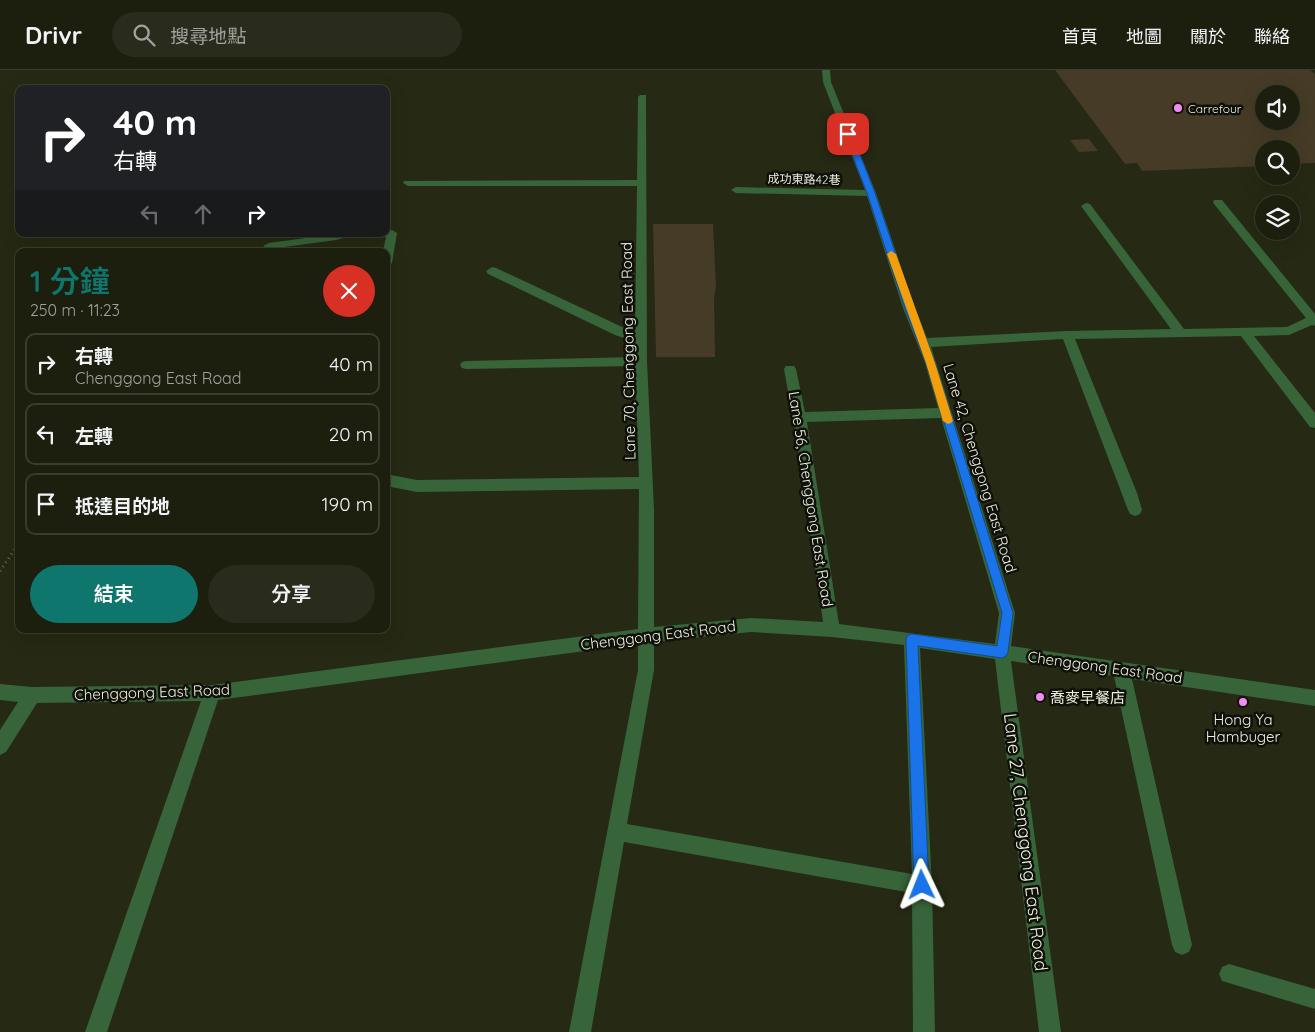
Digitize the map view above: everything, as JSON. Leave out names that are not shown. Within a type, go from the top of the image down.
[{"type":"street","name":"Lane 42, Chenggong East Road","points":[[826,70],[827,82],[871,193],[923,343],[1008,613],[1002,652]]},
{"type":"street","name":"Lane 70, Chenggong East Road","points":[[580,1032],[646,670],[646,483],[641,361],[643,97]]},
{"type":"street","points":[[408,183],[642,183]]},
{"type":"street","name":"成功東路42巷","points":[[736,190],[871,193]]},
{"type":"street","points":[[923,343],[1067,335],[1289,330],[1314,320],[1218,202]]},
{"type":"street","points":[[1086,206],[1180,332]]},
{"type":"street","points":[[269,246],[336,237]]},
{"type":"street","points":[[492,271],[619,332],[641,340]]},
{"type":"street","points":[[1244,331],[1315,423]]},
{"type":"street","points":[[1067,335],[1135,510]]},
{"type":"street","points":[[466,364],[641,361]]},
{"type":"street","name":"Lane 56, Chenggong East Road","points":[[790,368],[805,448],[832,630]]},
{"type":"street","points":[[798,417],[945,413]]},
{"type":"street","points":[[390,481],[417,486],[646,483]]},
{"type":"street","name":"Chenggong East Road","points":[[0,692],[32,694],[212,693],[647,635],[751,625],[832,630],[912,639],[1315,698]]},
{"type":"street","points":[[912,639],[922,885],[924,1032]]},
{"type":"street","name":"Lane 27, Chenggong East Road","points":[[1002,652],[1050,1032]]},
{"type":"street","points":[[1121,669],[1182,945]]},
{"type":"street","points":[[96,1032],[212,693]]},
{"type":"street","points":[[0,746],[32,694]]},
{"type":"street","points":[[616,831],[922,885]]},
{"type":"street","points":[[1229,974],[1315,999]]},
{"type":"path","points":[[0,571],[15,549]]},
{"type":"building","name":"Carrefour","points":[[1055,70],[1310,70],[1315,74],[1315,163],[1300,164],[1300,140],[1255,140],[1255,166],[1142,171],[1137,163],[1125,164]]},
{"type":"building","points":[[1089,139],[1098,151],[1079,152],[1070,140]]},
{"type":"building","points":[[653,224],[713,224],[716,286],[714,297],[715,357],[656,357]]},
{"type":"slow traffic","points":[[891,254],[909,308],[931,363],[948,421]]},
{"type":"place","name":"Carrefour","points":[[1178,108]]},
{"type":"place","name":"喬麥早餐店","points":[[1040,697]]},
{"type":"place","name":"Hong Ya Hambuger","points":[[1243,702]]},
{"type":"route","points":[[848,134],[871,193],[909,308],[931,363],[1008,613],[1002,652],[912,639],[922,885]]}]
